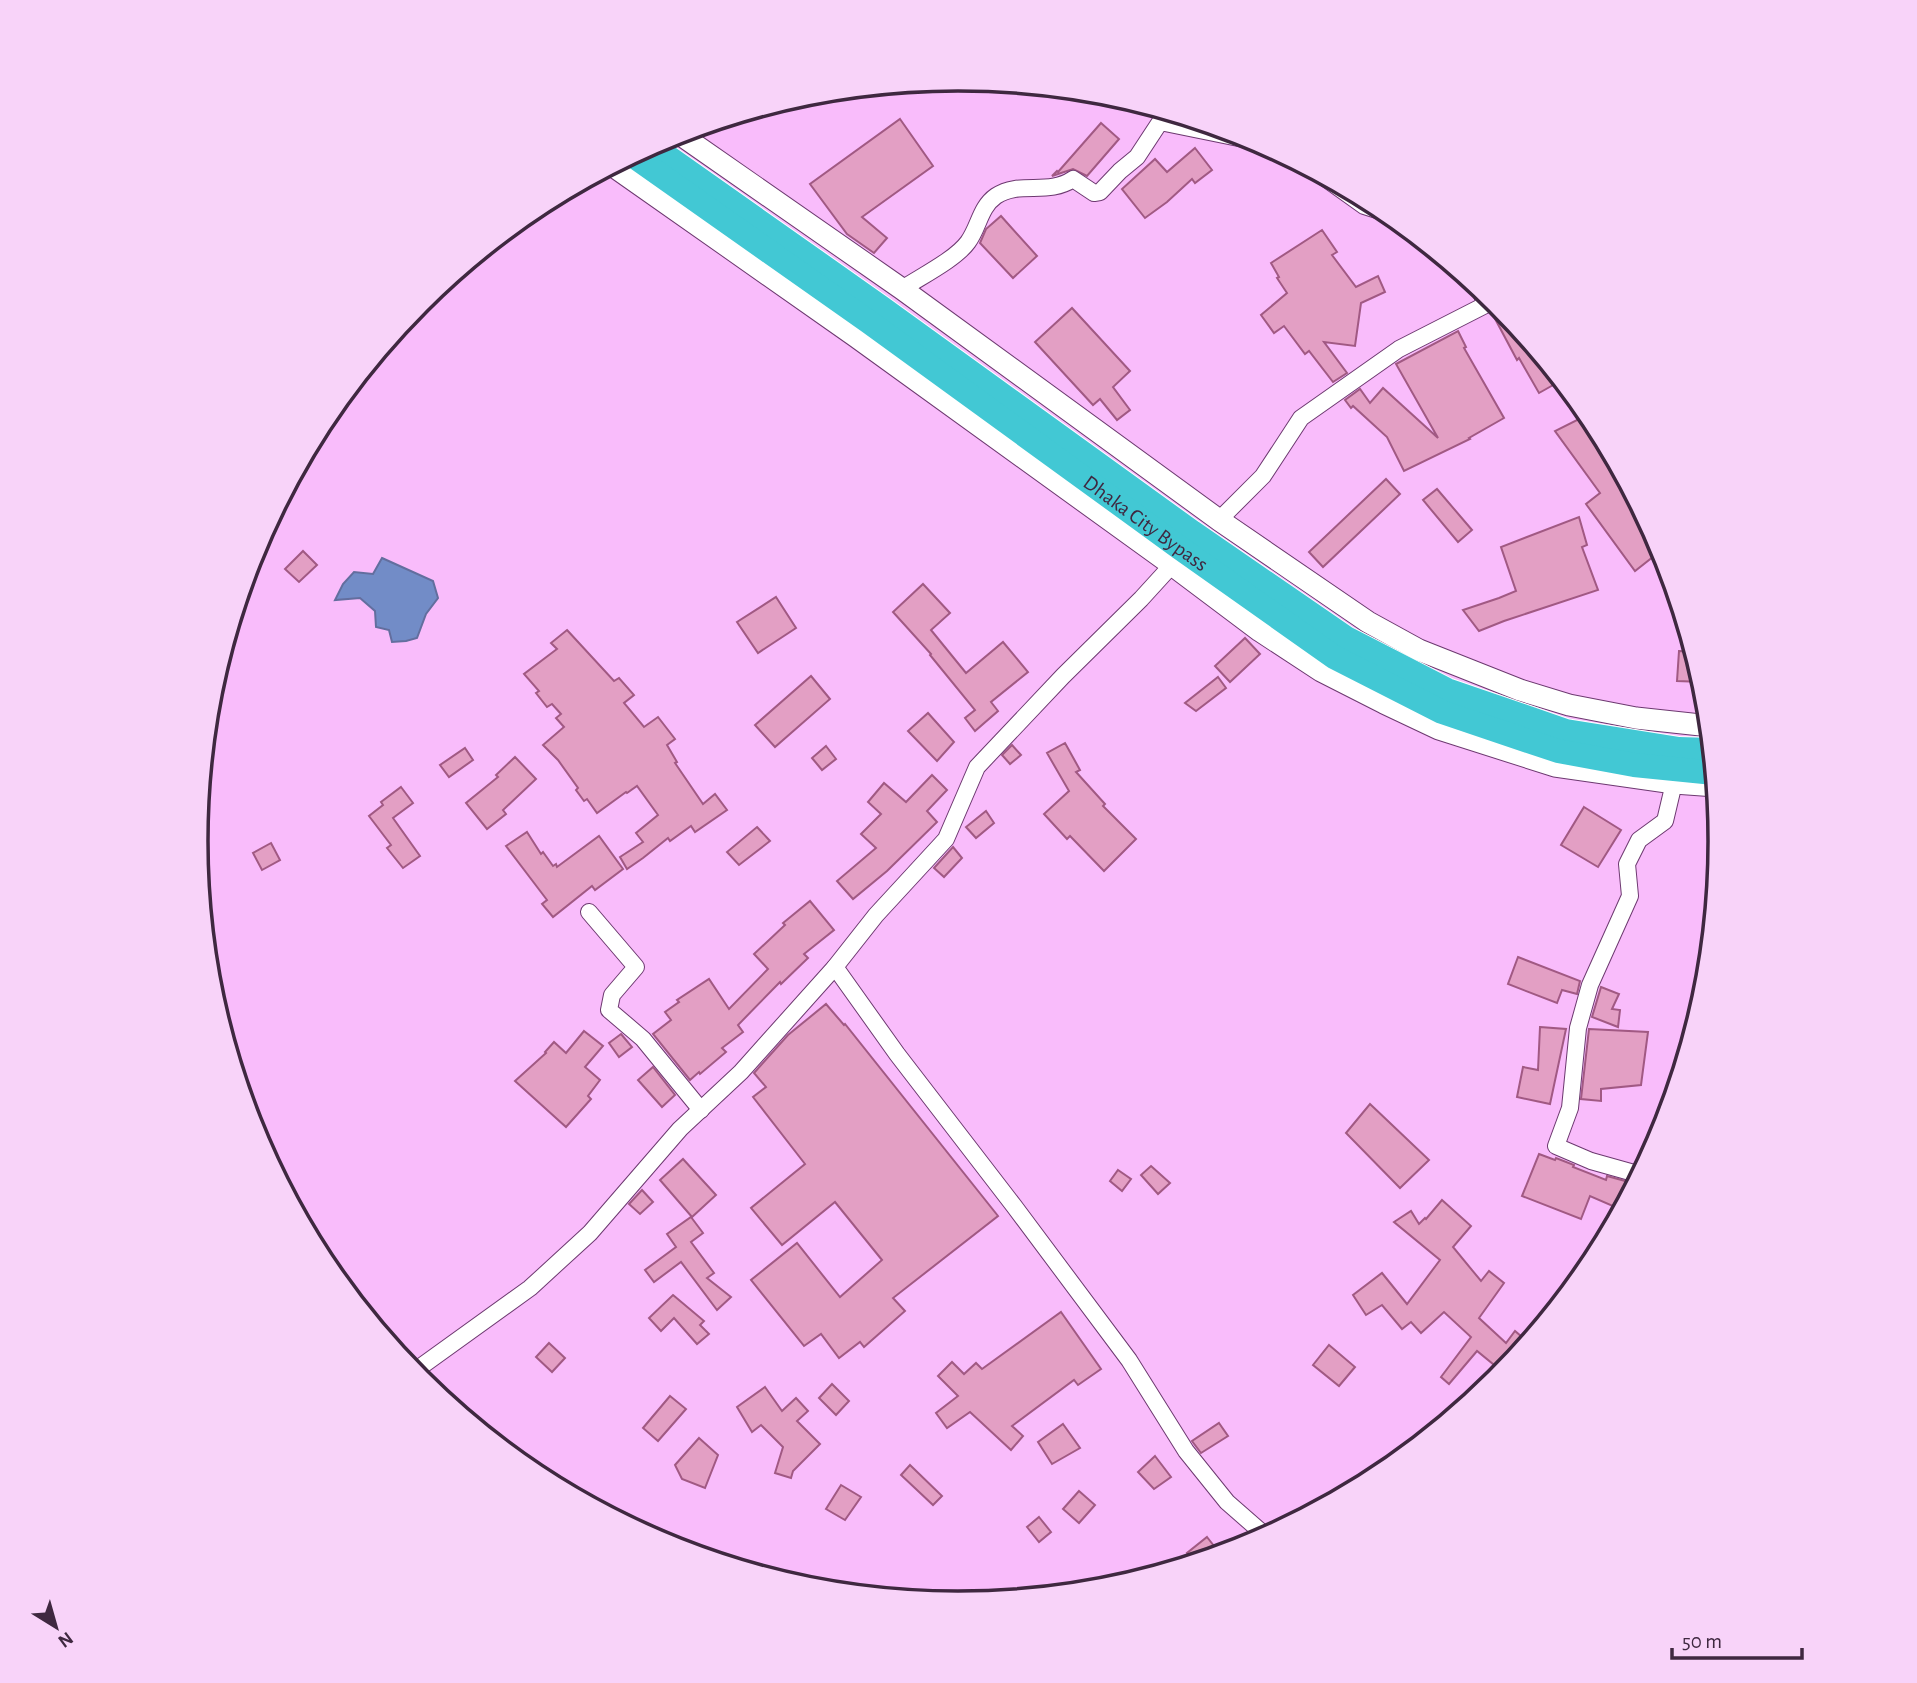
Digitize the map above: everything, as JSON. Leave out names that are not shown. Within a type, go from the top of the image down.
[{"type":"highway","name":"Dhaka City Bypass","points":[[661,152],[882,308],[1192,533],[1346,638],[1447,690],[1566,732],[1679,749],[1703,750]]},
{"type":"highway","name":"Dhaka City Bypass","points":[[641,162],[1334,657],[1442,712],[1558,751],[1634,765],[1705,772]]},
{"type":"main road","points":[[690,141],[902,289],[1219,520],[1368,622],[1419,650],[1520,690],[1569,705],[1636,718],[1700,725]]},
{"type":"main road","points":[[621,171],[845,328],[1260,631],[1321,671],[1439,729],[1555,766],[1706,785]]},
{"type":"street","points":[[902,289],[967,244],[985,206],[1011,188],[1063,186],[1073,179],[1094,194],[1100,192],[1137,157],[1160,122],[1195,129]]},
{"type":"street","points":[[1219,520],[1263,476],[1301,418],[1399,349],[1483,306]]},
{"type":"street","points":[[422,1366],[530,1288],[590,1233],[680,1129],[741,1072],[835,967],[876,915],[946,839],[977,767],[1172,565]]},
{"type":"street","points":[[1632,1173],[1591,1161],[1556,1146],[1570,1108],[1578,1028],[1590,985],[1630,897],[1627,864],[1639,840],[1665,821],[1674,783]]},
{"type":"street","points":[[589,912],[636,967],[612,995],[609,1010],[643,1039],[701,1110]]},
{"type":"street","points":[[835,967],[897,1054],[1129,1360],[1186,1451],[1227,1502],[1258,1529]]},
{"type":"water","points":[[382,558],[433,581],[438,598],[426,614],[417,638],[392,642],[389,630],[376,627],[375,611],[360,598],[335,600],[343,584],[354,572],[373,574]]},
{"type":"building","points":[[900,119],[933,166],[862,217],[887,238],[874,253],[847,234],[810,184]]},
{"type":"building","points":[[1101,123],[1119,139],[1087,176],[1073,169],[1052,176],[1058,172]]},
{"type":"building","points":[[1195,148],[1212,170],[1195,183],[1192,179],[1145,218],[1122,189],[1155,159],[1167,172]]},
{"type":"building","points":[[1001,216],[1037,256],[1013,278],[980,243],[986,229]]},
{"type":"building","points":[[1322,230],[1337,252],[1332,255],[1356,287],[1378,276],[1385,292],[1361,303],[1355,346],[1324,342],[1347,373],[1333,382],[1309,351],[1305,354],[1284,326],[1274,333],[1261,315],[1287,293],[1271,263]]},
{"type":"building","points":[[1072,308],[1130,371],[1113,387],[1130,410],[1117,420],[1100,399],[1093,405],[1035,342]]},
{"type":"building","points":[[1493,316],[1554,385],[1539,393],[1519,358],[1517,360]]},
{"type":"building","points":[[1458,331],[1466,347],[1464,348],[1504,418],[1470,439],[1404,471],[1387,437],[1345,400],[1360,389],[1370,403],[1383,388],[1438,438],[1396,364]]},
{"type":"building","points":[[1579,419],[1608,466],[1653,557],[1635,571],[1586,504],[1600,493],[1555,431]]},
{"type":"building","points":[[1386,479],[1400,494],[1323,567],[1309,552]]},
{"type":"building","points":[[1437,489],[1472,530],[1458,542],[1423,500]]},
{"type":"building","points":[[1579,517],[1587,545],[1582,547],[1598,590],[1479,631],[1463,610],[1516,591],[1501,547]]},
{"type":"building","points":[[303,551],[317,565],[299,582],[285,569]]},
{"type":"building","points":[[923,584],[950,613],[931,630],[966,673],[1003,642],[1028,672],[991,702],[998,711],[975,731],[965,718],[975,710],[931,654],[893,612]]},
{"type":"building","points":[[776,597],[796,628],[758,653],[737,622]]},
{"type":"building","points":[[567,630],[614,681],[619,678],[634,695],[624,703],[644,727],[658,717],[675,739],[667,745],[677,762],[675,763],[703,804],[715,794],[727,810],[695,832],[691,826],[670,841],[668,838],[627,869],[620,857],[643,842],[636,833],[658,815],[637,786],[597,813],[587,799],[584,801],[558,760],[543,745],[564,727],[556,718],[561,714],[552,704],[547,707],[536,693],[539,691],[524,674],[557,649],[551,643]]},
{"type":"building","points":[[1245,638],[1260,654],[1230,682],[1215,666]]},
{"type":"building","points":[[1679,651],[1684,651],[1692,682],[1677,681]]},
{"type":"building","points":[[811,676],[830,699],[775,747],[755,725]]},
{"type":"building","points":[[1218,677],[1226,688],[1196,711],[1185,703]]},
{"type":"building","points":[[928,713],[954,742],[937,761],[908,731]]},
{"type":"building","points":[[1065,743],[1080,770],[1076,772],[1105,804],[1103,806],[1136,839],[1104,871],[1070,836],[1067,839],[1044,814],[1069,791],[1047,753]]},
{"type":"building","points":[[1012,745],[1021,755],[1010,764],[1002,755]]},
{"type":"building","points":[[826,746],[836,759],[822,770],[812,758]]},
{"type":"building","points":[[465,748],[473,760],[449,777],[440,765]]},
{"type":"building","points":[[515,757],[536,779],[503,810],[506,814],[487,829],[466,803],[498,777],[496,775]]},
{"type":"building","points":[[932,775],[947,790],[927,811],[937,822],[887,871],[853,899],[837,881],[876,848],[861,834],[881,814],[868,802],[884,783],[906,802]]},
{"type":"building","points":[[401,787],[413,803],[393,818],[420,856],[403,868],[387,848],[391,845],[369,816],[383,805],[381,802]]},
{"type":"building","points":[[1584,807],[1621,830],[1598,867],[1561,845]]},
{"type":"building","points":[[986,811],[994,823],[976,838],[966,827]]},
{"type":"building","points":[[757,827],[770,841],[739,865],[727,852]]},
{"type":"building","points":[[527,832],[541,854],[543,852],[553,866],[556,864],[557,867],[599,836],[623,869],[595,890],[592,886],[553,917],[542,904],[547,900],[506,846]]},
{"type":"building","points":[[271,843],[280,860],[262,870],[253,853]]},
{"type":"building","points":[[953,847],[962,858],[944,877],[934,868]]},
{"type":"building","points":[[810,901],[834,930],[804,954],[808,958],[738,1025],[743,1032],[722,1048],[726,1052],[690,1080],[653,1034],[671,1020],[665,1012],[679,1002],[677,1000],[709,979],[729,1009],[768,969],[754,954],[785,925],[783,923]]},
{"type":"building","points":[[1518,957],[1580,981],[1577,994],[1562,990],[1557,1003],[1508,984]]},
{"type":"building","points":[[1601,987],[1619,994],[1612,1009],[1620,1010],[1618,1027],[1592,1017]]},
{"type":"building","points":[[826,1004],[845,1024],[998,1216],[893,1298],[905,1311],[864,1347],[860,1342],[839,1358],[821,1334],[804,1346],[751,1280],[797,1243],[840,1297],[882,1260],[835,1202],[782,1245],[751,1208],[805,1164],[753,1097],[766,1087],[754,1073],[788,1035]]},
{"type":"building","points":[[1540,1027],[1566,1029],[1550,1104],[1517,1097],[1523,1067],[1538,1070]]},
{"type":"building","points":[[1589,1029],[1648,1032],[1641,1085],[1601,1089],[1601,1101],[1581,1099]]},
{"type":"building","points":[[584,1031],[603,1046],[585,1067],[600,1080],[588,1096],[591,1099],[566,1127],[515,1081],[546,1053],[554,1042],[566,1053]]},
{"type":"building","points":[[621,1034],[632,1047],[619,1057],[609,1043]]},
{"type":"building","points":[[653,1067],[675,1095],[662,1107],[638,1080]]},
{"type":"building","points":[[1370,1104],[1429,1160],[1400,1188],[1346,1133]]},
{"type":"building","points":[[1539,1154],[1555,1160],[1556,1158],[1606,1180],[1607,1176],[1627,1182],[1614,1206],[1590,1196],[1581,1219],[1522,1196]]},
{"type":"building","points":[[683,1159],[716,1195],[692,1217],[660,1180]]},
{"type":"building","points":[[1151,1166],[1170,1183],[1158,1194],[1141,1175]]},
{"type":"building","points":[[1118,1170],[1131,1179],[1122,1191],[1110,1181]]},
{"type":"building","points":[[642,1190],[653,1202],[640,1214],[629,1204]]},
{"type":"building","points":[[1442,1200],[1471,1226],[1453,1247],[1481,1281],[1489,1271],[1504,1283],[1479,1318],[1506,1343],[1515,1331],[1522,1337],[1495,1366],[1477,1351],[1449,1384],[1441,1377],[1471,1337],[1444,1312],[1421,1333],[1411,1322],[1402,1329],[1382,1305],[1366,1315],[1353,1295],[1382,1273],[1407,1304],[1440,1260],[1394,1222],[1411,1211],[1419,1224]]},
{"type":"building","points":[[691,1217],[703,1233],[691,1242],[714,1273],[707,1278],[731,1297],[717,1310],[681,1262],[654,1282],[645,1270],[676,1247],[667,1234]]},
{"type":"building","points":[[673,1295],[704,1321],[700,1325],[709,1334],[697,1344],[674,1318],[661,1331],[649,1318]]},
{"type":"building","points":[[1061,1312],[1101,1369],[1078,1385],[1074,1380],[1012,1426],[1023,1436],[1011,1450],[970,1412],[947,1428],[936,1413],[958,1396],[938,1376],[952,1362],[964,1374],[976,1363],[982,1369]]},
{"type":"building","points":[[549,1343],[565,1358],[552,1372],[536,1357]]},
{"type":"building","points":[[1329,1345],[1355,1367],[1339,1386],[1313,1365]]},
{"type":"building","points":[[832,1384],[849,1401],[836,1415],[819,1398]]},
{"type":"building","points":[[765,1387],[782,1411],[796,1398],[808,1411],[797,1421],[820,1444],[793,1471],[791,1478],[775,1473],[783,1447],[761,1425],[752,1432],[737,1407]]},
{"type":"building","points":[[670,1396],[686,1409],[658,1441],[643,1428]]},
{"type":"building","points":[[1219,1423],[1228,1436],[1201,1453],[1192,1441]]},
{"type":"building","points":[[1063,1424],[1080,1448],[1052,1464],[1038,1442]]},
{"type":"building","points":[[699,1438],[718,1455],[705,1488],[682,1479],[675,1465]]},
{"type":"building","points":[[1155,1456],[1171,1477],[1154,1489],[1138,1472]]},
{"type":"building","points":[[910,1465],[942,1496],[933,1505],[901,1475]]},
{"type":"building","points":[[841,1485],[861,1497],[845,1520],[826,1509]]},
{"type":"building","points":[[1079,1491],[1095,1505],[1079,1523],[1063,1509]]},
{"type":"building","points":[[1039,1517],[1051,1532],[1039,1542],[1027,1527]]},
{"type":"building","points":[[1207,1537],[1214,1547],[1189,1555],[1187,1553]]}]
